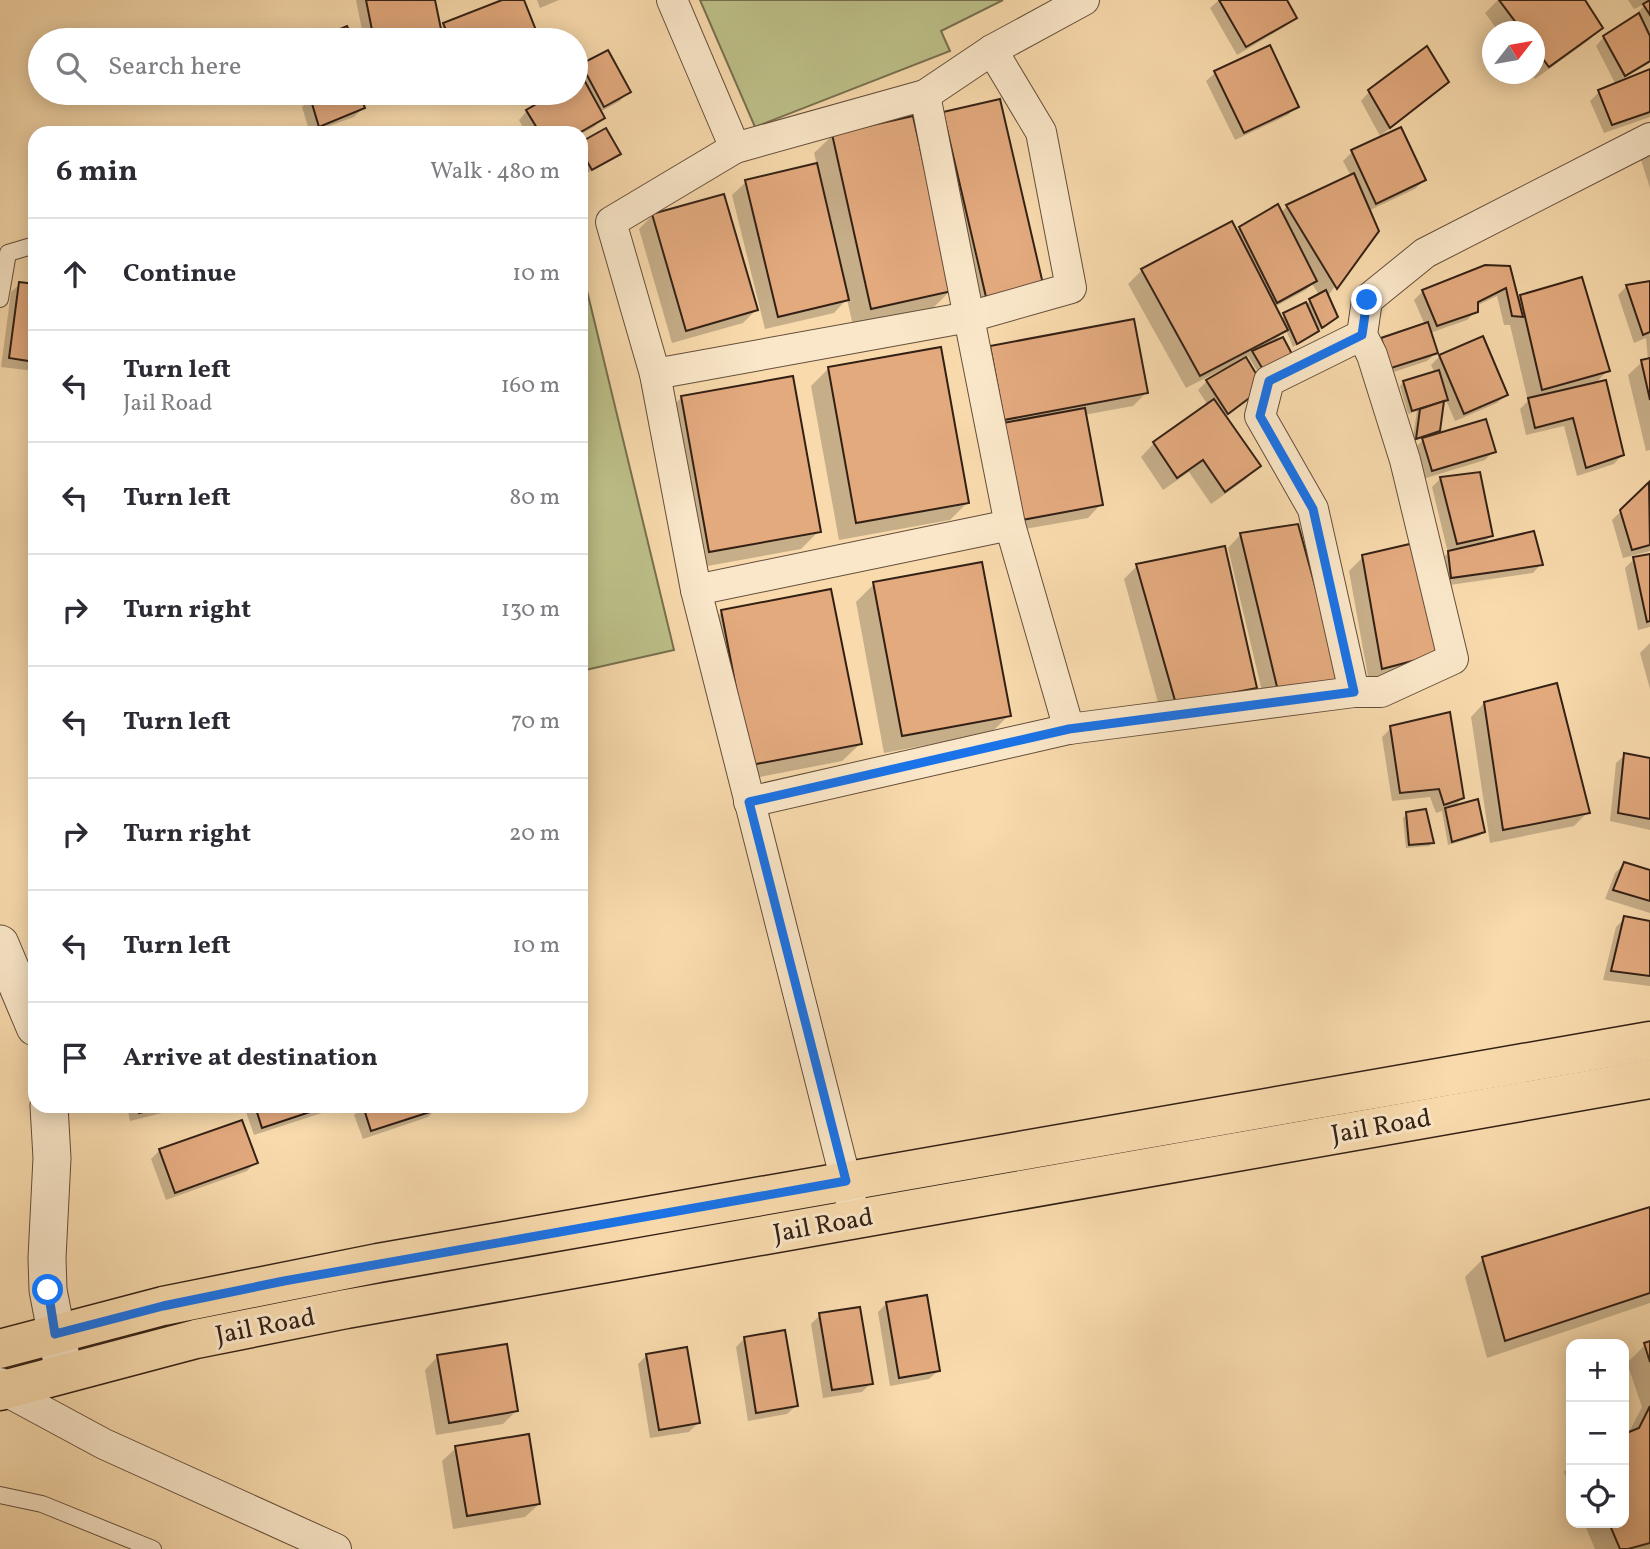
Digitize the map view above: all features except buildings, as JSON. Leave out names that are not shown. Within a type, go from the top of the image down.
[{"type":"main road","name":"Jail Road","points":[[0,1349],[163,1306],[311,1275],[1650,1041]]},
{"type":"main road","name":"Jail Road","points":[[1,1388],[196,1339],[346,1309],[1650,1079]]},
{"type":"street","points":[[672,0],[735,148]]},
{"type":"street","points":[[855,1218],[696,590],[655,374],[611,222],[735,148],[925,95],[992,50],[1084,0]]},
{"type":"street","points":[[655,374],[969,317],[1072,288],[1041,132],[992,50]]},
{"type":"street","points":[[925,95],[1010,525],[1069,729]]},
{"type":"street","points":[[749,802],[1069,729],[1354,692],[1381,692],[1453,659],[1405,460],[1372,355],[1362,335],[1367,300],[1425,253],[1650,138]]},
{"type":"street","points":[[1354,692],[1313,509],[1260,416],[1269,381],[1362,335]]},
{"type":"street","points":[[696,590],[1010,525]]},
{"type":"street","points":[[0,944],[28,1007]]},
{"type":"street","points":[[50,1113],[52,1158],[48,1290],[64,1373]]},
{"type":"street","points":[[1,1388],[104,1444],[336,1549]]},
{"type":"lane","points":[[0,299],[8,253],[28,247]]},
{"type":"lane","points":[[0,1494],[41,1504],[153,1549]]},
{"type":"green space","points":[[700,0],[1003,0],[941,31],[950,51],[755,127]]},
{"type":"green space","points":[[588,295],[674,650],[588,669]]},
{"type":"route","points":[[48,1290],[55,1334],[163,1306],[284,1281],[846,1181],[749,802],[1069,729],[1354,692],[1313,509],[1260,416],[1269,381],[1362,335],[1367,300]]}]
